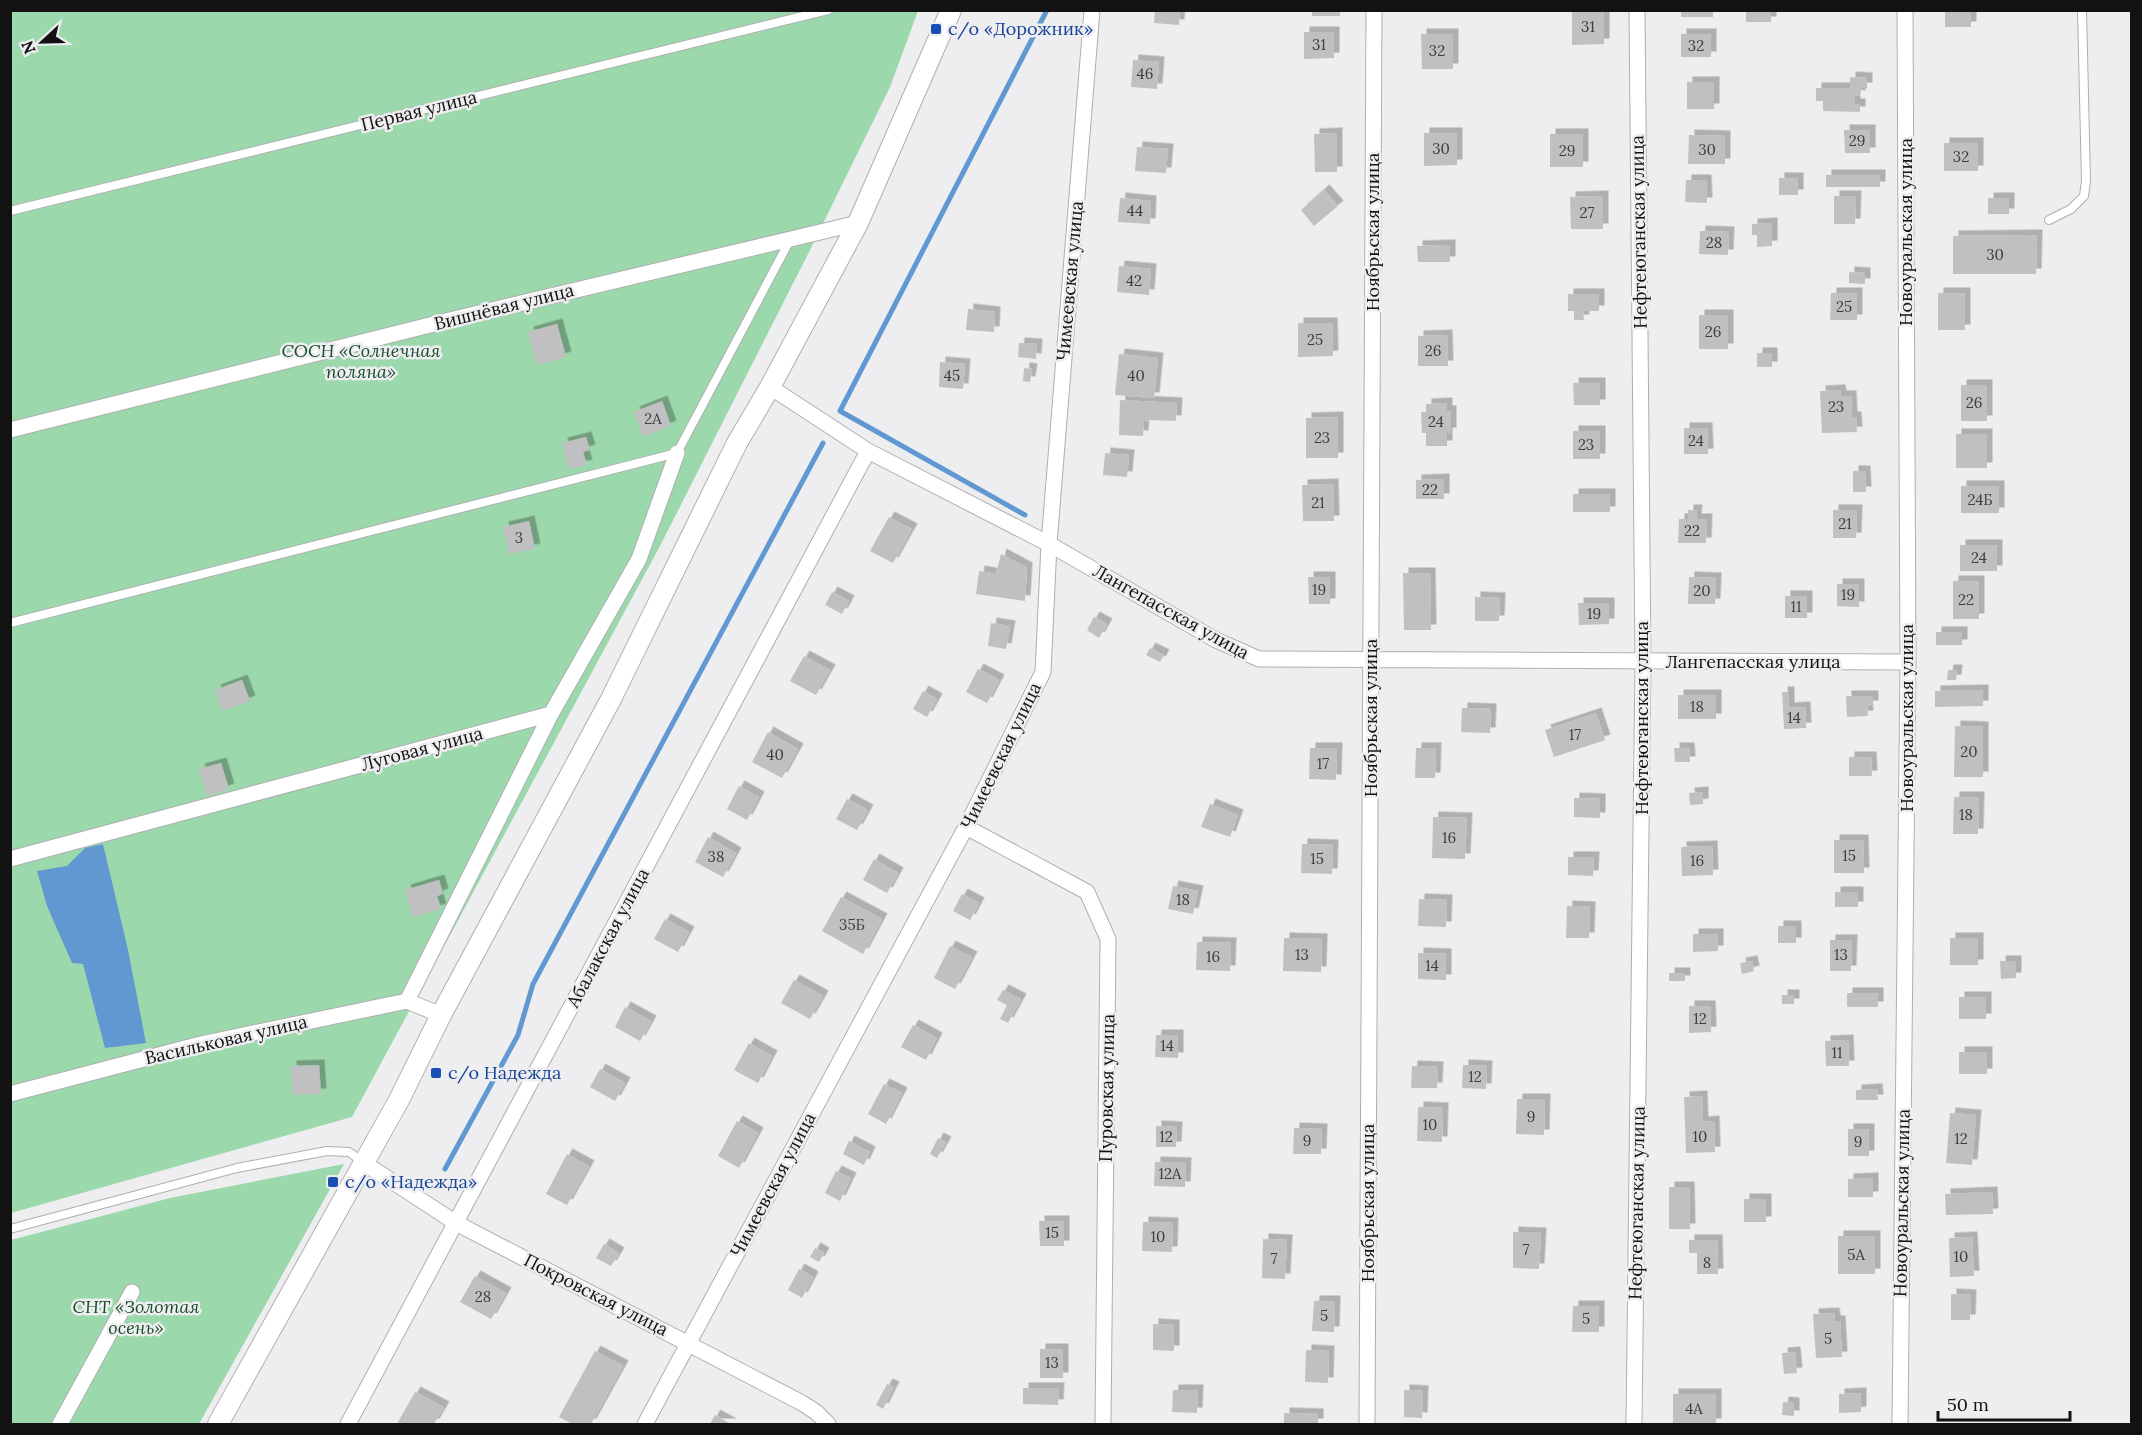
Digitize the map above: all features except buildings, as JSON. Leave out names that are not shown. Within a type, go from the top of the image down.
[{"type":"street","points":[[218,1425],[399,1100],[441,1015],[611,699],[737,443],[770,387],[858,223],[951,10]]},
{"type":"street","name":"Чимеевская улица","points":[[645,1425],[966,827],[1043,672],[1049,544],[1092,10]]},
{"type":"street","name":"Ноябрьская улица","points":[[1367,1425],[1374,10]]},
{"type":"street","name":"Нефтеюганская улица","points":[[1634,1425],[1643,661],[1637,10]]},
{"type":"street","name":"Новоуральская улица","points":[[1900,1425],[1908,662],[1905,10]]},
{"type":"street","name":"Вишнёвая улица","points":[[10,430],[446,321],[858,223]]},
{"type":"street","name":"Лангепасская улица","points":[[770,387],[868,451],[1049,544],[1216,640],[1259,659],[1908,662]]},
{"type":"street","name":"Абалакская улица","points":[[348,1425],[868,451]]},
{"type":"street","points":[[441,1015],[407,1001],[551,714],[639,559],[678,453]]},
{"type":"street","name":"Луговая улица","points":[[10,859],[551,714]]},
{"type":"street","name":"Пуровская улица","points":[[966,827],[1087,892],[1108,939],[1103,1425]]},
{"type":"street","name":"Васильковая улица","points":[[10,1094],[201,1044],[407,1001]]},
{"type":"street","name":"Покровская улица","points":[[364,1163],[456,1223],[802,1403],[816,1412],[828,1425]]},
{"type":"street","points":[[60,1425],[132,1292]]},
{"type":"lane","name":"Первая улица","points":[[10,211],[828,10]]},
{"type":"lane","points":[[2049,220],[2071,209],[2084,196],[2086,181],[2082,10]]},
{"type":"lane","points":[[10,623],[678,453],[791,239]]},
{"type":"lane","points":[[10,1229],[237,1168],[305,1155],[327,1151],[348,1152],[364,1163]]},
{"type":"green space","name":"СОСН «Солнечная поляна»","points":[[11,11],[918,11],[890,87],[660,546],[352,1117],[11,1213]]},
{"type":"green space","name":"СНТ «Золотая осень»","points":[[344,1164],[199,1424],[11,1424],[11,1240],[170,1198]]},
{"type":"water","points":[[103,844],[128,950],[146,1043],[105,1048],[83,964],[72,963],[47,906],[37,871],[67,866],[85,848]]},
{"type":"waterway","points":[[1025,515],[840,411],[1047,10]]},
{"type":"waterway","points":[[445,1169],[518,1035],[533,984],[823,443]]},
{"type":"place","name":"с/о «Дорожник»","points":[[936,29]]},
{"type":"place","name":"с/о Надежда","points":[[436,1073]]},
{"type":"place","name":"с/о «Надежда»","points":[[333,1182]]}]
